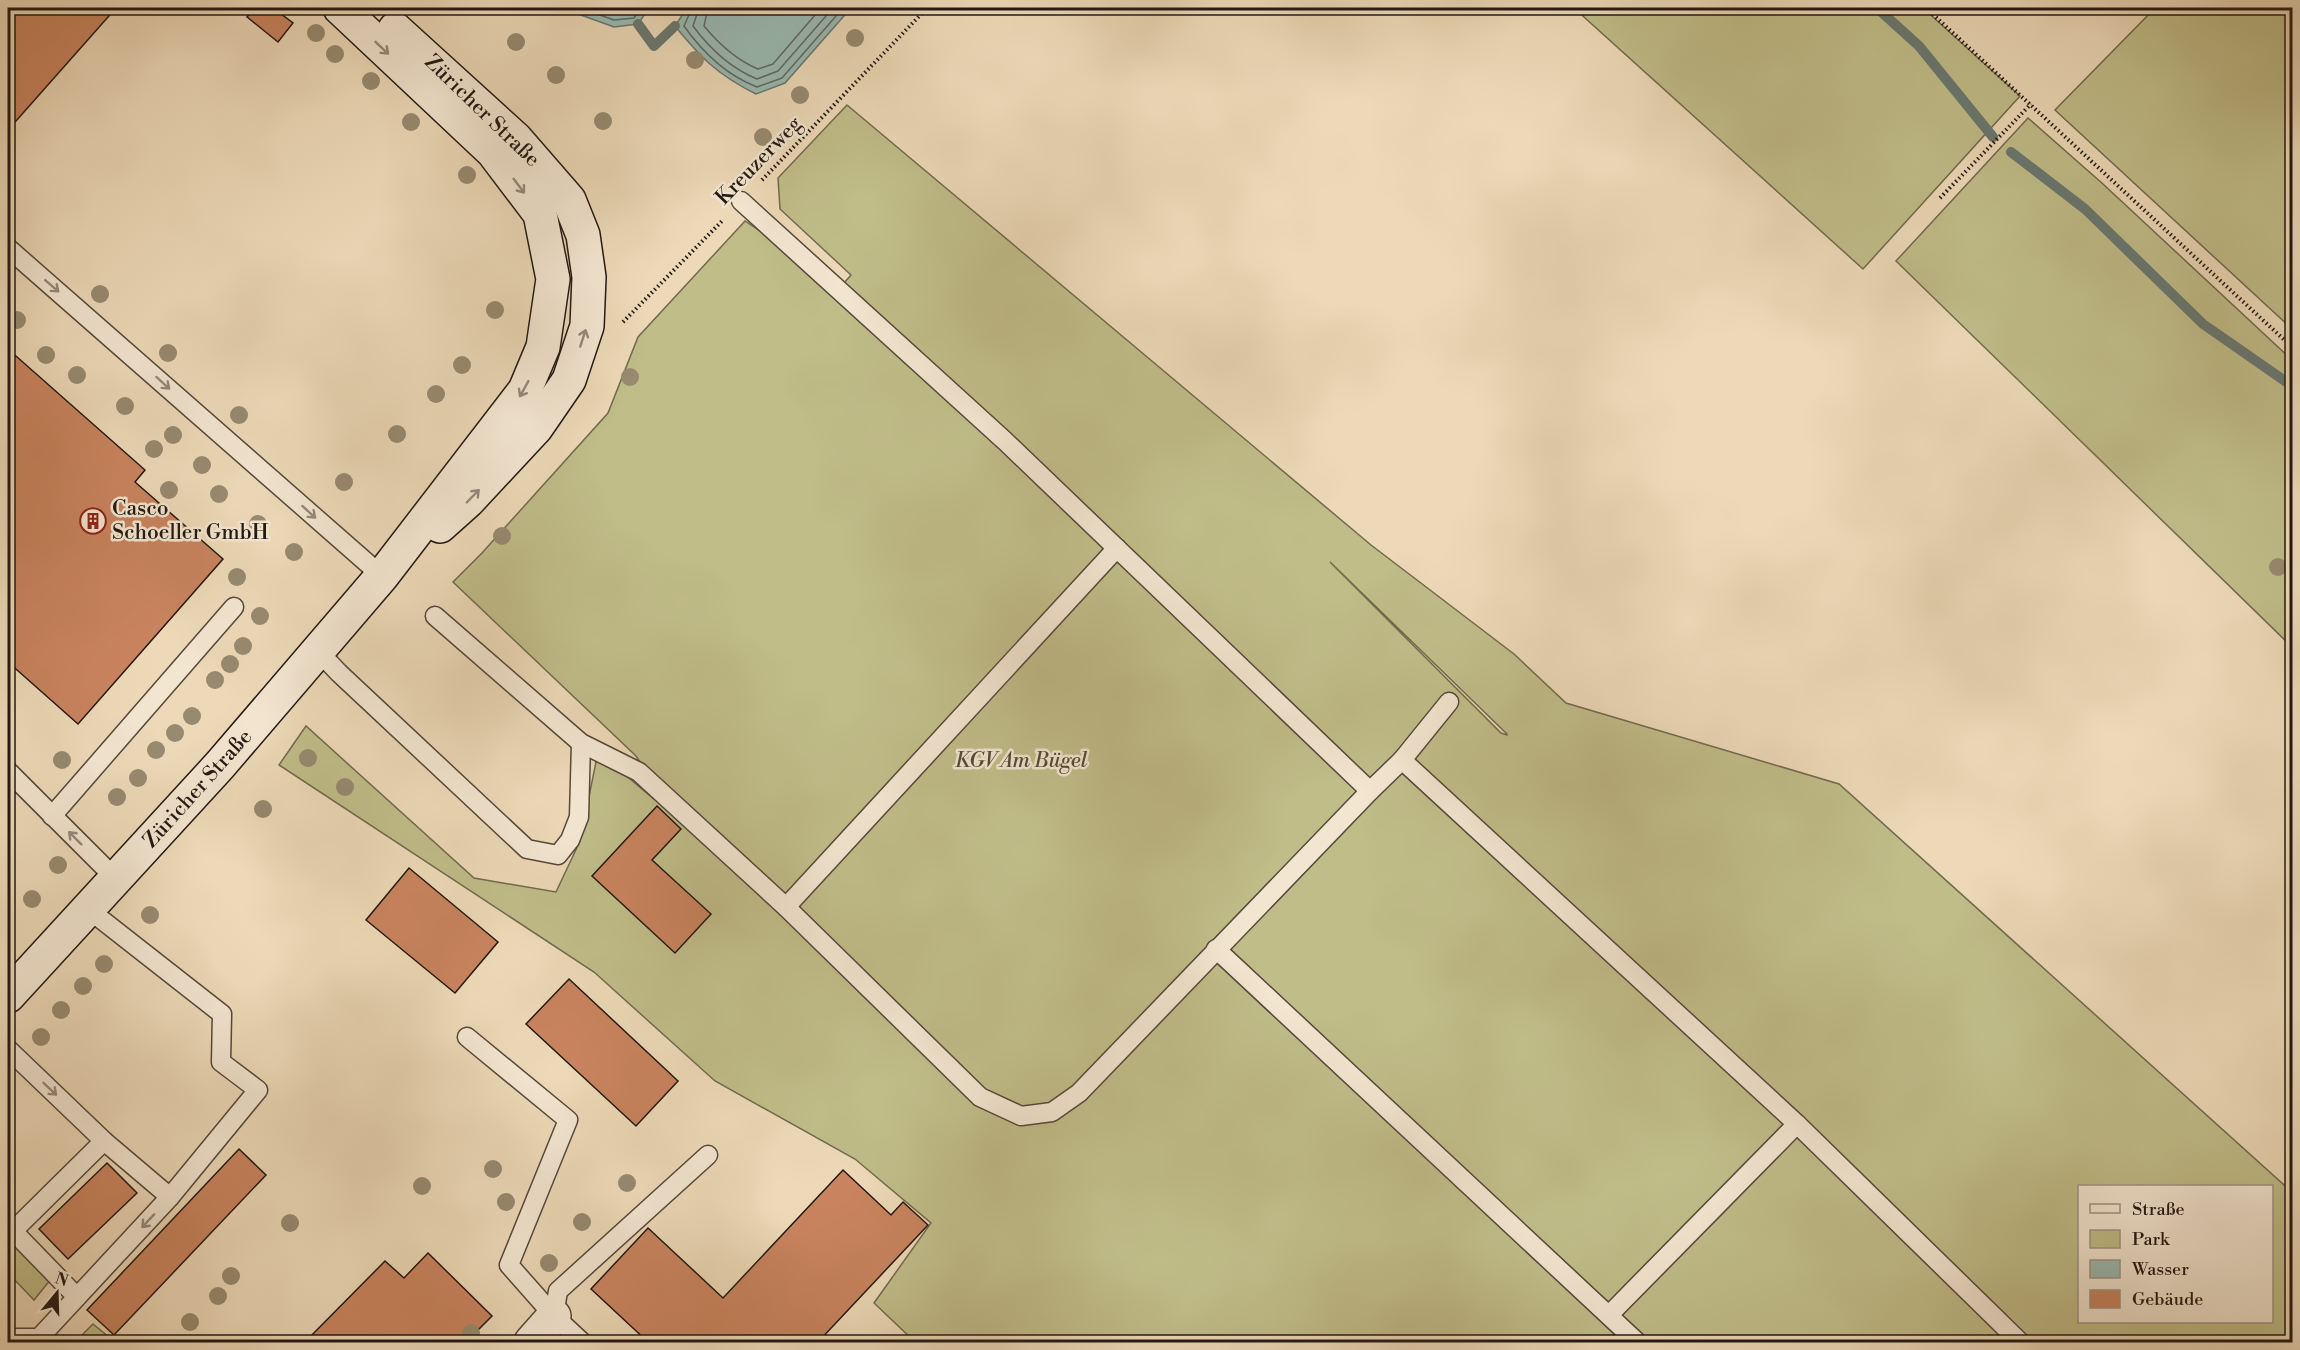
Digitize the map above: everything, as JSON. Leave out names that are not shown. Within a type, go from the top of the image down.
[{"type":"street","name":"Züricher Straße","points":[[8,996],[220,765],[382,576],[525,390],[543,347],[553,279],[540,214],[493,152],[340,8]]},
{"type":"street","name":"Züricher Straße","points":[[371,8],[516,139],[569,200],[583,235],[589,277],[587,326],[569,380],[536,428],[468,501],[382,576]]},
{"type":"street","points":[[531,1342],[554,1316]]},
{"type":"lane","points":[[741,201],[1005,441],[1370,791]]},
{"type":"lane","points":[[8,248],[382,576]]},
{"type":"lane","points":[[786,907],[1117,548]]},
{"type":"lane","points":[[52,816],[234,606]]},
{"type":"lane","points":[[435,616],[581,743],[639,772],[786,907],[980,1097],[1021,1116],[1052,1112],[1079,1093],[1216,949],[1402,760],[1449,702]]},
{"type":"lane","points":[[318,651],[527,849],[558,855],[570,840],[579,817],[581,743]]},
{"type":"lane","points":[[1402,760],[1797,1124],[2020,1342]]},
{"type":"lane","points":[[8,771],[116,879]]},
{"type":"lane","points":[[8,1338],[39,1338],[171,1197],[258,1090],[221,1062],[222,1014],[88,909]]},
{"type":"lane","points":[[1216,949],[1637,1342]]},
{"type":"lane","points":[[467,1037],[568,1120],[509,1265],[554,1316],[582,1342]]},
{"type":"lane","points":[[8,1049],[104,1141],[171,1197]]},
{"type":"lane","points":[[1609,1315],[1797,1124]]},
{"type":"lane","points":[[77,1297],[13,1231],[104,1141]]},
{"type":"lane","points":[[554,1316],[558,1291],[708,1155]]},
{"type":"path","name":"Kreuzerweg","points":[[619,327],[927,8]]},
{"type":"path","points":[[1926,8],[2292,347]]},
{"type":"path","points":[[1940,198],[2031,104]]},
{"type":"green space","points":[[1574,8],[1923,8],[2020,96],[1863,269]]},
{"type":"green space","points":[[2155,8],[2292,8],[2292,329],[2055,110]]},
{"type":"green space","name":"KGV Am Bügel","points":[[847,105],[1371,545],[1514,654],[1566,703],[1839,784],[2292,1192],[2292,1333],[2285,1342],[915,1342],[874,1303],[931,1223],[855,1159],[715,1081],[594,972],[279,765],[306,726],[474,878],[556,892],[580,841],[598,752],[655,800],[661,792],[636,756],[453,582],[608,413],[638,337],[745,221],[781,245],[836,292],[851,275],[780,209],[778,178]],"holes":[[[1330,562],[1507,734],[1501,733]]]},
{"type":"green space","points":[[2028,118],[2103,184],[2292,360],[2292,647],[1896,261]]},
{"type":"green space","points":[[8,1238],[51,1279],[34,1300],[8,1273]]},
{"type":"green space","points":[[93,1324],[115,1342],[75,1342]]},
{"type":"water","points":[[570,8],[649,8],[638,24],[614,27],[581,15]]},
{"type":"water","points":[[687,8],[851,8],[785,83],[756,94],[711,65],[675,26]]},
{"type":"building","points":[[8,8],[116,8],[8,130]]},
{"type":"building","points":[[254,8],[273,8],[293,23],[278,42],[247,17]]},
{"type":"building","name":"Casco Schoeller GmbH","points":[[8,349],[145,470],[135,482],[223,559],[78,724],[8,662]]},
{"type":"building","points":[[657,806],[681,829],[652,860],[711,914],[675,953],[592,876]]},
{"type":"building","points":[[409,868],[498,942],[455,993],[366,920]]},
{"type":"building","points":[[569,979],[678,1081],[636,1126],[526,1024]]},
{"type":"building","points":[[239,1149],[266,1175],[114,1335],[87,1310]]},
{"type":"building","points":[[107,1163],[137,1193],[68,1259],[39,1229]]},
{"type":"building","points":[[843,1170],[891,1215],[903,1202],[928,1225],[818,1342],[648,1342],[591,1289],[648,1228],[723,1298]]},
{"type":"building","points":[[428,1253],[492,1316],[466,1342],[305,1342],[385,1261],[404,1278]]},
{"type":"waterway","points":[[1877,8],[1919,46],[1993,137]]},
{"type":"waterway","points":[[638,24],[654,46],[675,26]]},
{"type":"waterway","points":[[2011,152],[2085,209],[2203,324],[2292,386]]},
{"type":"place","name":"Casco Schoeller GmbH","points":[[93,521]]}]
